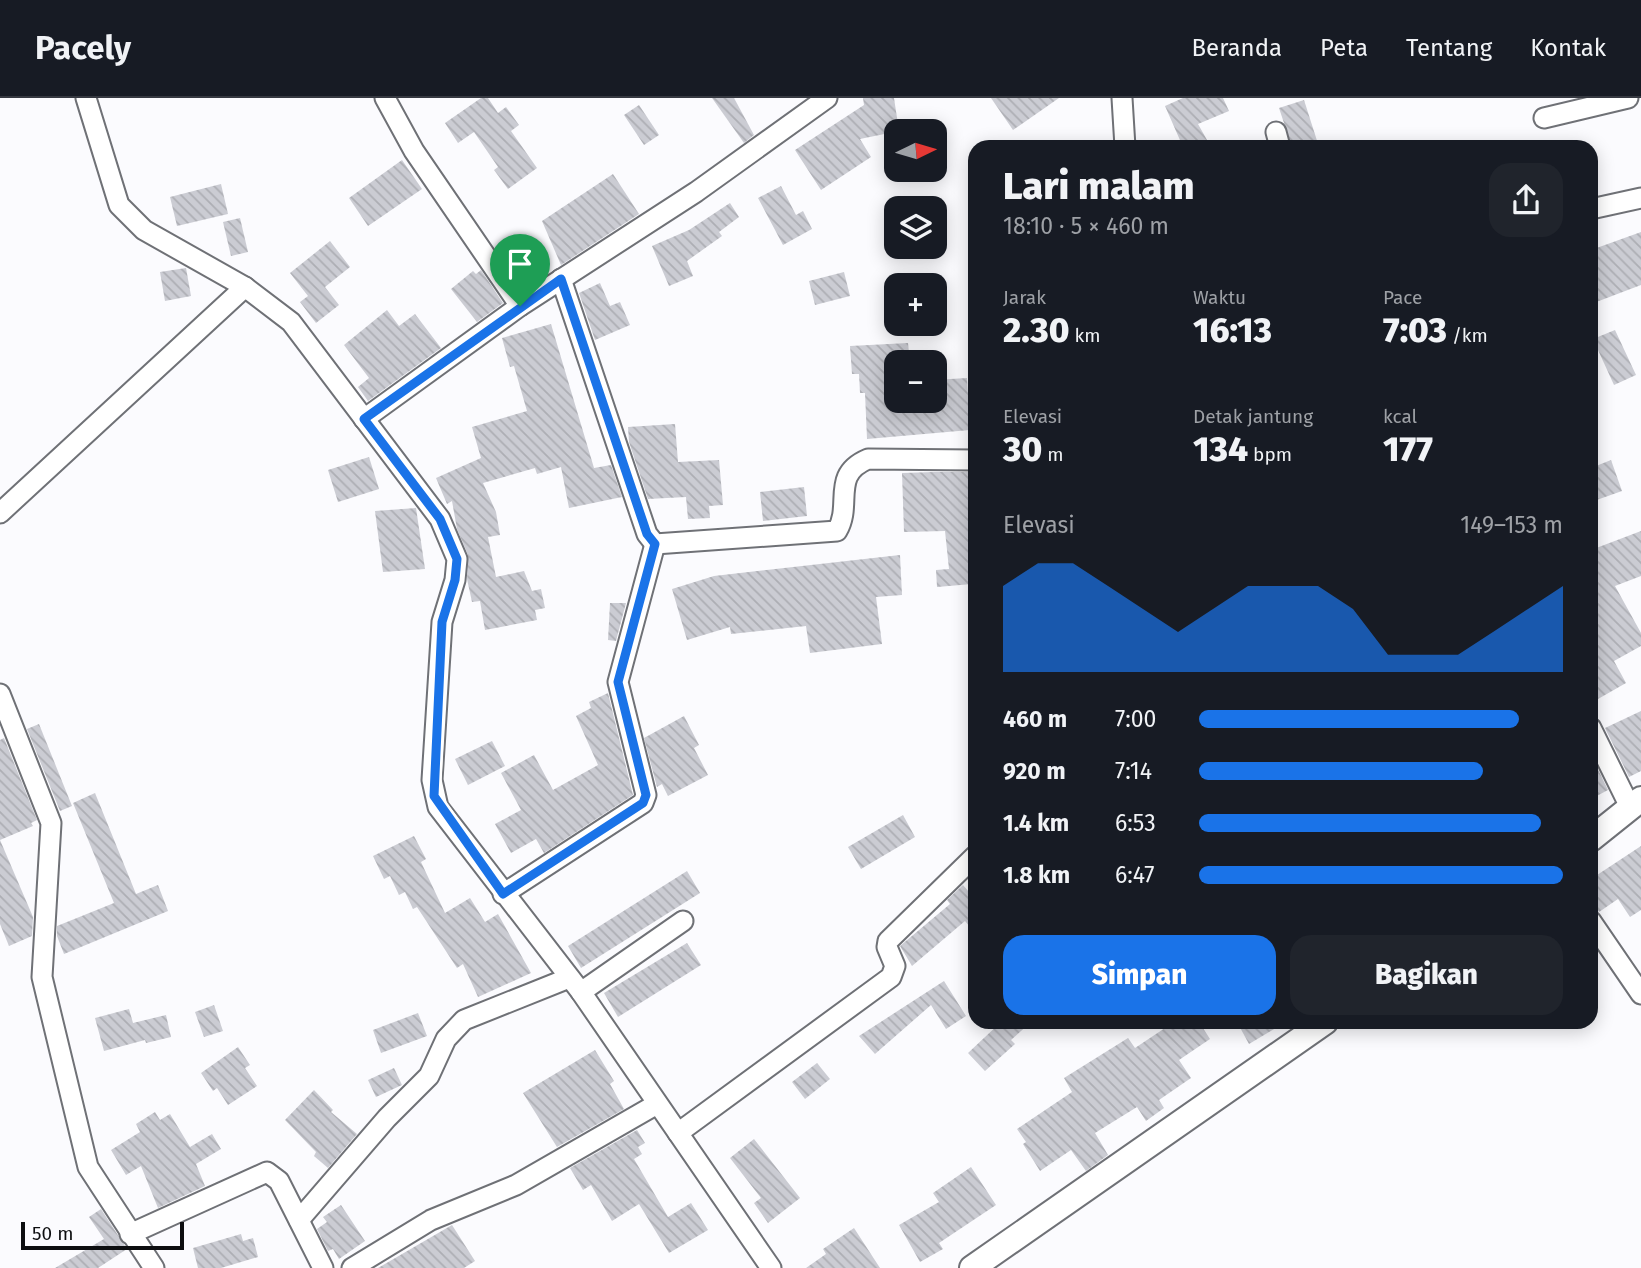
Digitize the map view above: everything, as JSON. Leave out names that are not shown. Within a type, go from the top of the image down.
[{"type":"street","points":[[86,98],[119,205],[130,219],[144,230],[245,287],[291,322],[440,519],[457,559],[455,580],[442,622],[434,796],[503,894],[575,985],[771,1268]]},
{"type":"street","points":[[384,98],[414,151],[520,306]]},
{"type":"street","points":[[364,419],[520,306],[696,192],[827,98]]},
{"type":"street","points":[[1122,98],[1125,140]]},
{"type":"street","points":[[1545,118],[1628,98]]},
{"type":"street","points":[[1598,207],[1641,198]]},
{"type":"street","points":[[561,279],[647,534],[655,544]]},
{"type":"street","points":[[0,513],[245,287]]},
{"type":"street","points":[[655,544],[837,531],[842,523],[844,485],[857,463],[868,458],[968,460]]},
{"type":"street","points":[[503,894],[643,803],[646,795],[618,682],[655,544]]},
{"type":"street","points":[[0,694],[51,823],[42,955],[46,996],[88,1167],[154,1268]]},
{"type":"street","points":[[1598,740],[1635,803],[1598,833]]},
{"type":"street","points":[[678,1133],[891,977],[895,966],[887,947],[888,941],[968,863]]},
{"type":"street","points":[[299,1220],[387,1118],[429,1076],[452,1030],[464,1020],[575,985],[683,921]]},
{"type":"street","points":[[1598,931],[1641,994]]},
{"type":"street","points":[[972,1268],[1315,1029]]},
{"type":"street","points":[[352,1268],[431,1220],[516,1185],[657,1104]]},
{"type":"street","points":[[130,1234],[267,1172],[279,1181],[323,1268]]},
{"type":"building","points":[[481,98],[488,98],[498,113],[506,107],[519,125],[511,131],[537,168],[508,189],[494,170],[498,167],[474,132],[458,143],[445,123]]},
{"type":"building","points":[[712,98],[734,98],[754,135],[744,143]]},
{"type":"building","points":[[863,98],[894,98],[897,119],[884,119],[884,134],[860,139],[871,157],[821,190],[795,150],[864,105]]},
{"type":"building","points":[[991,98],[1059,98],[1013,130]]},
{"type":"building","points":[[1183,98],[1223,98],[1229,111],[1198,124],[1207,140],[1180,140],[1165,106]]},
{"type":"building","points":[[1304,100],[1317,140],[1290,140],[1279,108]]},
{"type":"building","points":[[639,105],[659,135],[644,145],[624,115]]},
{"type":"building","points":[[402,160],[422,189],[368,226],[349,198]]},
{"type":"building","points":[[613,174],[639,214],[561,265],[542,221]]},
{"type":"building","points":[[221,184],[228,214],[177,226],[170,197]]},
{"type":"building","points":[[781,186],[796,215],[803,211],[812,229],[783,245],[758,198]]},
{"type":"building","points":[[730,203],[739,217],[719,232],[722,236],[687,261],[693,276],[669,286],[652,246],[689,230]]},
{"type":"building","points":[[240,218],[248,252],[231,256],[223,222]]},
{"type":"building","points":[[1641,232],[1641,285],[1598,301],[1598,247]]},
{"type":"building","points":[[525,235],[538,280],[523,289],[500,255]]},
{"type":"building","points":[[330,241],[350,267],[325,287],[339,305],[316,323],[300,302],[308,296],[290,273]]},
{"type":"building","points":[[186,268],[191,296],[165,301],[160,272]]},
{"type":"building","points":[[481,270],[503,303],[477,322],[451,289],[473,271],[476,274]]},
{"type":"building","points":[[844,272],[850,296],[815,305],[809,281]]},
{"type":"building","points":[[600,283],[610,306],[620,302],[630,325],[595,340],[579,293]]},
{"type":"building","points":[[387,310],[399,326],[415,314],[441,348],[368,401],[358,387],[369,378],[344,345]]},
{"type":"building","points":[[551,324],[594,468],[611,465],[622,497],[569,508],[561,467],[537,474],[535,468],[483,483],[496,512],[500,535],[488,537],[496,577],[524,571],[532,591],[541,589],[545,608],[535,610],[537,620],[485,630],[480,601],[472,602],[467,579],[468,555],[457,529],[452,501],[447,504],[436,478],[481,458],[472,427],[527,411],[514,366],[510,367],[502,338]]},
{"type":"building","points":[[1615,330],[1636,375],[1614,385],[1598,350],[1598,337]]},
{"type":"building","points":[[908,343],[909,350],[884,350],[884,413],[947,413],[947,379],[967,378],[968,430],[867,439],[865,393],[860,393],[859,374],[852,374],[850,346]]},
{"type":"building","points":[[675,424],[678,462],[719,460],[723,505],[709,506],[710,518],[688,519],[686,497],[648,499],[629,442],[628,427]]},
{"type":"building","points":[[369,457],[379,489],[338,502],[328,470]]},
{"type":"building","points":[[1611,460],[1622,491],[1598,500],[1598,465]]},
{"type":"building","points":[[968,472],[968,584],[937,587],[936,570],[949,569],[945,531],[904,532],[902,473]]},
{"type":"building","points":[[804,487],[807,516],[763,521],[760,492]]},
{"type":"building","points":[[416,508],[425,569],[383,572],[375,511]]},
{"type":"building","points":[[1641,531],[1641,576],[1615,586],[1641,633],[1641,646],[1614,661],[1626,683],[1598,699],[1598,547]]},
{"type":"building","points":[[900,555],[902,595],[876,597],[882,644],[810,653],[806,626],[731,634],[730,627],[687,640],[672,589],[714,576]]},
{"type":"building","points":[[610,603],[626,603],[616,641],[608,640]]},
{"type":"building","points":[[608,693],[633,795],[544,853],[536,839],[511,853],[495,824],[521,810],[501,773],[534,755],[553,790],[598,765],[576,716],[591,708],[589,702]]},
{"type":"building","points":[[1641,711],[1641,771],[1629,777],[1605,728]]},
{"type":"building","points":[[684,716],[699,745],[694,748],[708,775],[668,796],[662,784],[657,787],[644,738]]},
{"type":"building","points":[[39,724],[72,806],[60,811],[27,729]]},
{"type":"building","points":[[4,738],[37,820],[31,823],[33,826],[0,840],[0,740]]},
{"type":"building","points":[[492,741],[505,766],[468,785],[455,759]]},
{"type":"building","points":[[1598,769],[1608,790],[1598,795]]},
{"type":"building","points":[[95,793],[136,894],[158,885],[168,911],[64,954],[57,936],[57,926],[114,903],[73,803]]},
{"type":"building","points":[[903,815],[915,837],[861,869],[848,847]]},
{"type":"building","points":[[414,836],[426,859],[421,862],[445,913],[470,898],[485,922],[498,914],[531,973],[478,997],[463,964],[457,968],[417,907],[413,909],[405,892],[399,895],[390,876],[384,879],[373,856]]},
{"type":"building","points":[[0,840],[33,917],[32,936],[9,946],[0,924]]},
{"type":"building","points":[[1641,846],[1641,910],[1630,917],[1618,899],[1599,912],[1598,874]]},
{"type":"building","points":[[687,871],[700,893],[581,968],[568,946]]},
{"type":"building","points":[[963,885],[968,891],[968,925],[965,921],[912,966],[900,946],[950,904],[947,900]]},
{"type":"building","points":[[687,943],[701,965],[618,1017],[604,993]]},
{"type":"building","points":[[944,981],[966,1016],[946,1029],[931,1005],[875,1054],[859,1036]]},
{"type":"building","points":[[214,1005],[223,1031],[204,1037],[195,1012]]},
{"type":"building","points":[[129,1009],[133,1023],[166,1015],[171,1037],[146,1043],[145,1040],[104,1051],[95,1018]]},
{"type":"building","points":[[418,1013],[427,1036],[381,1053],[373,1030]]},
{"type":"building","points":[[994,1029],[1023,1029],[1011,1040],[1015,1044],[985,1071],[968,1053]]},
{"type":"building","points":[[1164,1029],[1204,1029],[1210,1039],[1179,1060],[1191,1078],[1159,1100],[1164,1108],[1146,1121],[1137,1107],[1095,1133],[1108,1155],[1086,1171],[1071,1150],[1040,1171],[1017,1129],[1072,1092],[1064,1078],[1128,1038],[1135,1048]]},
{"type":"building","points":[[1241,1029],[1274,1029],[1249,1044]]},
{"type":"building","points":[[238,1047],[250,1065],[245,1068],[257,1086],[228,1105],[217,1088],[213,1091],[201,1073]]},
{"type":"building","points":[[595,1050],[614,1081],[610,1084],[624,1109],[557,1147],[523,1093]]},
{"type":"building","points":[[817,1063],[830,1079],[805,1099],[792,1082]]},
{"type":"building","points":[[394,1068],[402,1085],[376,1097],[368,1080]]},
{"type":"building","points":[[314,1090],[333,1110],[331,1112],[357,1134],[328,1168],[314,1156],[316,1152],[285,1120]]},
{"type":"building","points":[[155,1112],[160,1120],[170,1114],[190,1147],[212,1134],[221,1149],[196,1164],[205,1186],[158,1208],[141,1166],[126,1175],[111,1150],[140,1132],[136,1124]]},
{"type":"building","points":[[637,1130],[645,1143],[638,1147],[642,1154],[634,1159],[668,1217],[691,1203],[708,1230],[669,1253],[639,1204],[612,1221],[591,1185],[583,1190],[570,1168]]},
{"type":"building","points":[[754,1139],[800,1198],[768,1223],[754,1203],[761,1198],[730,1158]]},
{"type":"building","points":[[971,1167],[996,1205],[939,1243],[943,1249],[920,1262],[899,1225],[939,1202],[933,1193]]},
{"type":"building","points":[[341,1205],[365,1241],[339,1259],[333,1249],[328,1251],[317,1229],[327,1222],[323,1217]]},
{"type":"building","points":[[101,1209],[127,1249],[98,1268],[55,1268],[104,1239],[89,1217]]},
{"type":"building","points":[[452,1225],[475,1261],[464,1268],[378,1268]]},
{"type":"building","points":[[854,1228],[880,1268],[806,1268],[826,1254],[823,1249]]},
{"type":"building","points":[[241,1234],[243,1241],[253,1238],[258,1257],[221,1268],[198,1268],[193,1248]]},
{"type":"route","points":[[561,279],[647,534],[655,544],[619,670],[618,682],[618,694],[646,785],[643,803],[503,894],[438,807],[434,796],[432,780],[442,622],[455,580],[457,559],[440,519],[364,419],[520,306],[561,279]]}]
